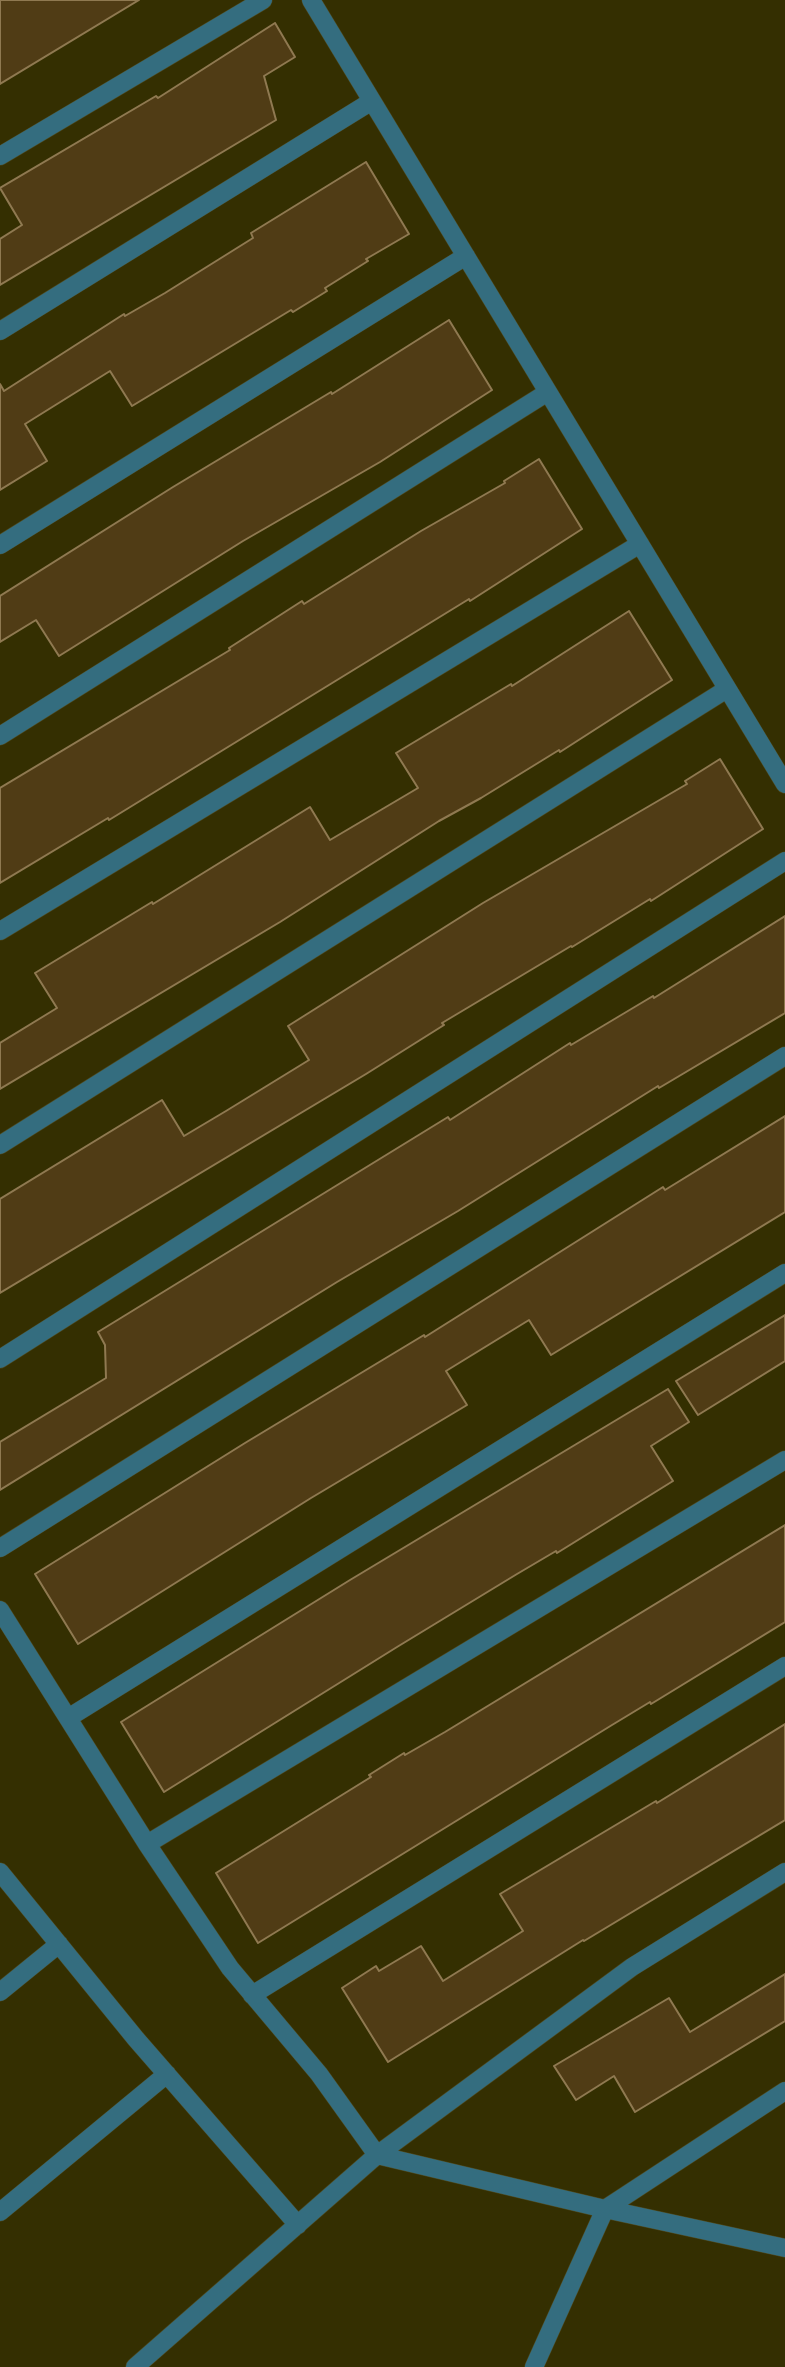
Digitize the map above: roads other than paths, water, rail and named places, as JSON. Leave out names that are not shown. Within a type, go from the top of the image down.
[{"type":"street","points":[[0,156],[263,0]]},
{"type":"street","points":[[311,0],[785,784]]},
{"type":"street","points":[[0,331],[372,101]]},
{"type":"street","points":[[0,545],[466,256]]},
{"type":"street","points":[[0,736],[548,392]]},
{"type":"street","points":[[0,931],[639,544]]},
{"type":"street","points":[[0,1145],[727,689]]},
{"type":"street","points":[[0,1359],[785,861]]},
{"type":"street","points":[[0,1548],[785,1056]]},
{"type":"street","points":[[68,1718],[785,1273]]},
{"type":"street","points":[[147,1844],[785,1460]]},
{"type":"street","points":[[0,1610],[147,1844],[230,1968],[319,2074],[377,2155],[785,2248]]},
{"type":"street","points":[[252,1995],[785,1666]]},
{"type":"street","points":[[0,1872],[167,2074],[298,2225]]},
{"type":"street","points":[[135,2367],[377,2155],[632,1967],[785,1872]]},
{"type":"street","points":[[0,1992],[59,1944]]},
{"type":"street","points":[[0,2212],[167,2074]]},
{"type":"street","points":[[534,2367],[605,2209],[785,2091]]}]
